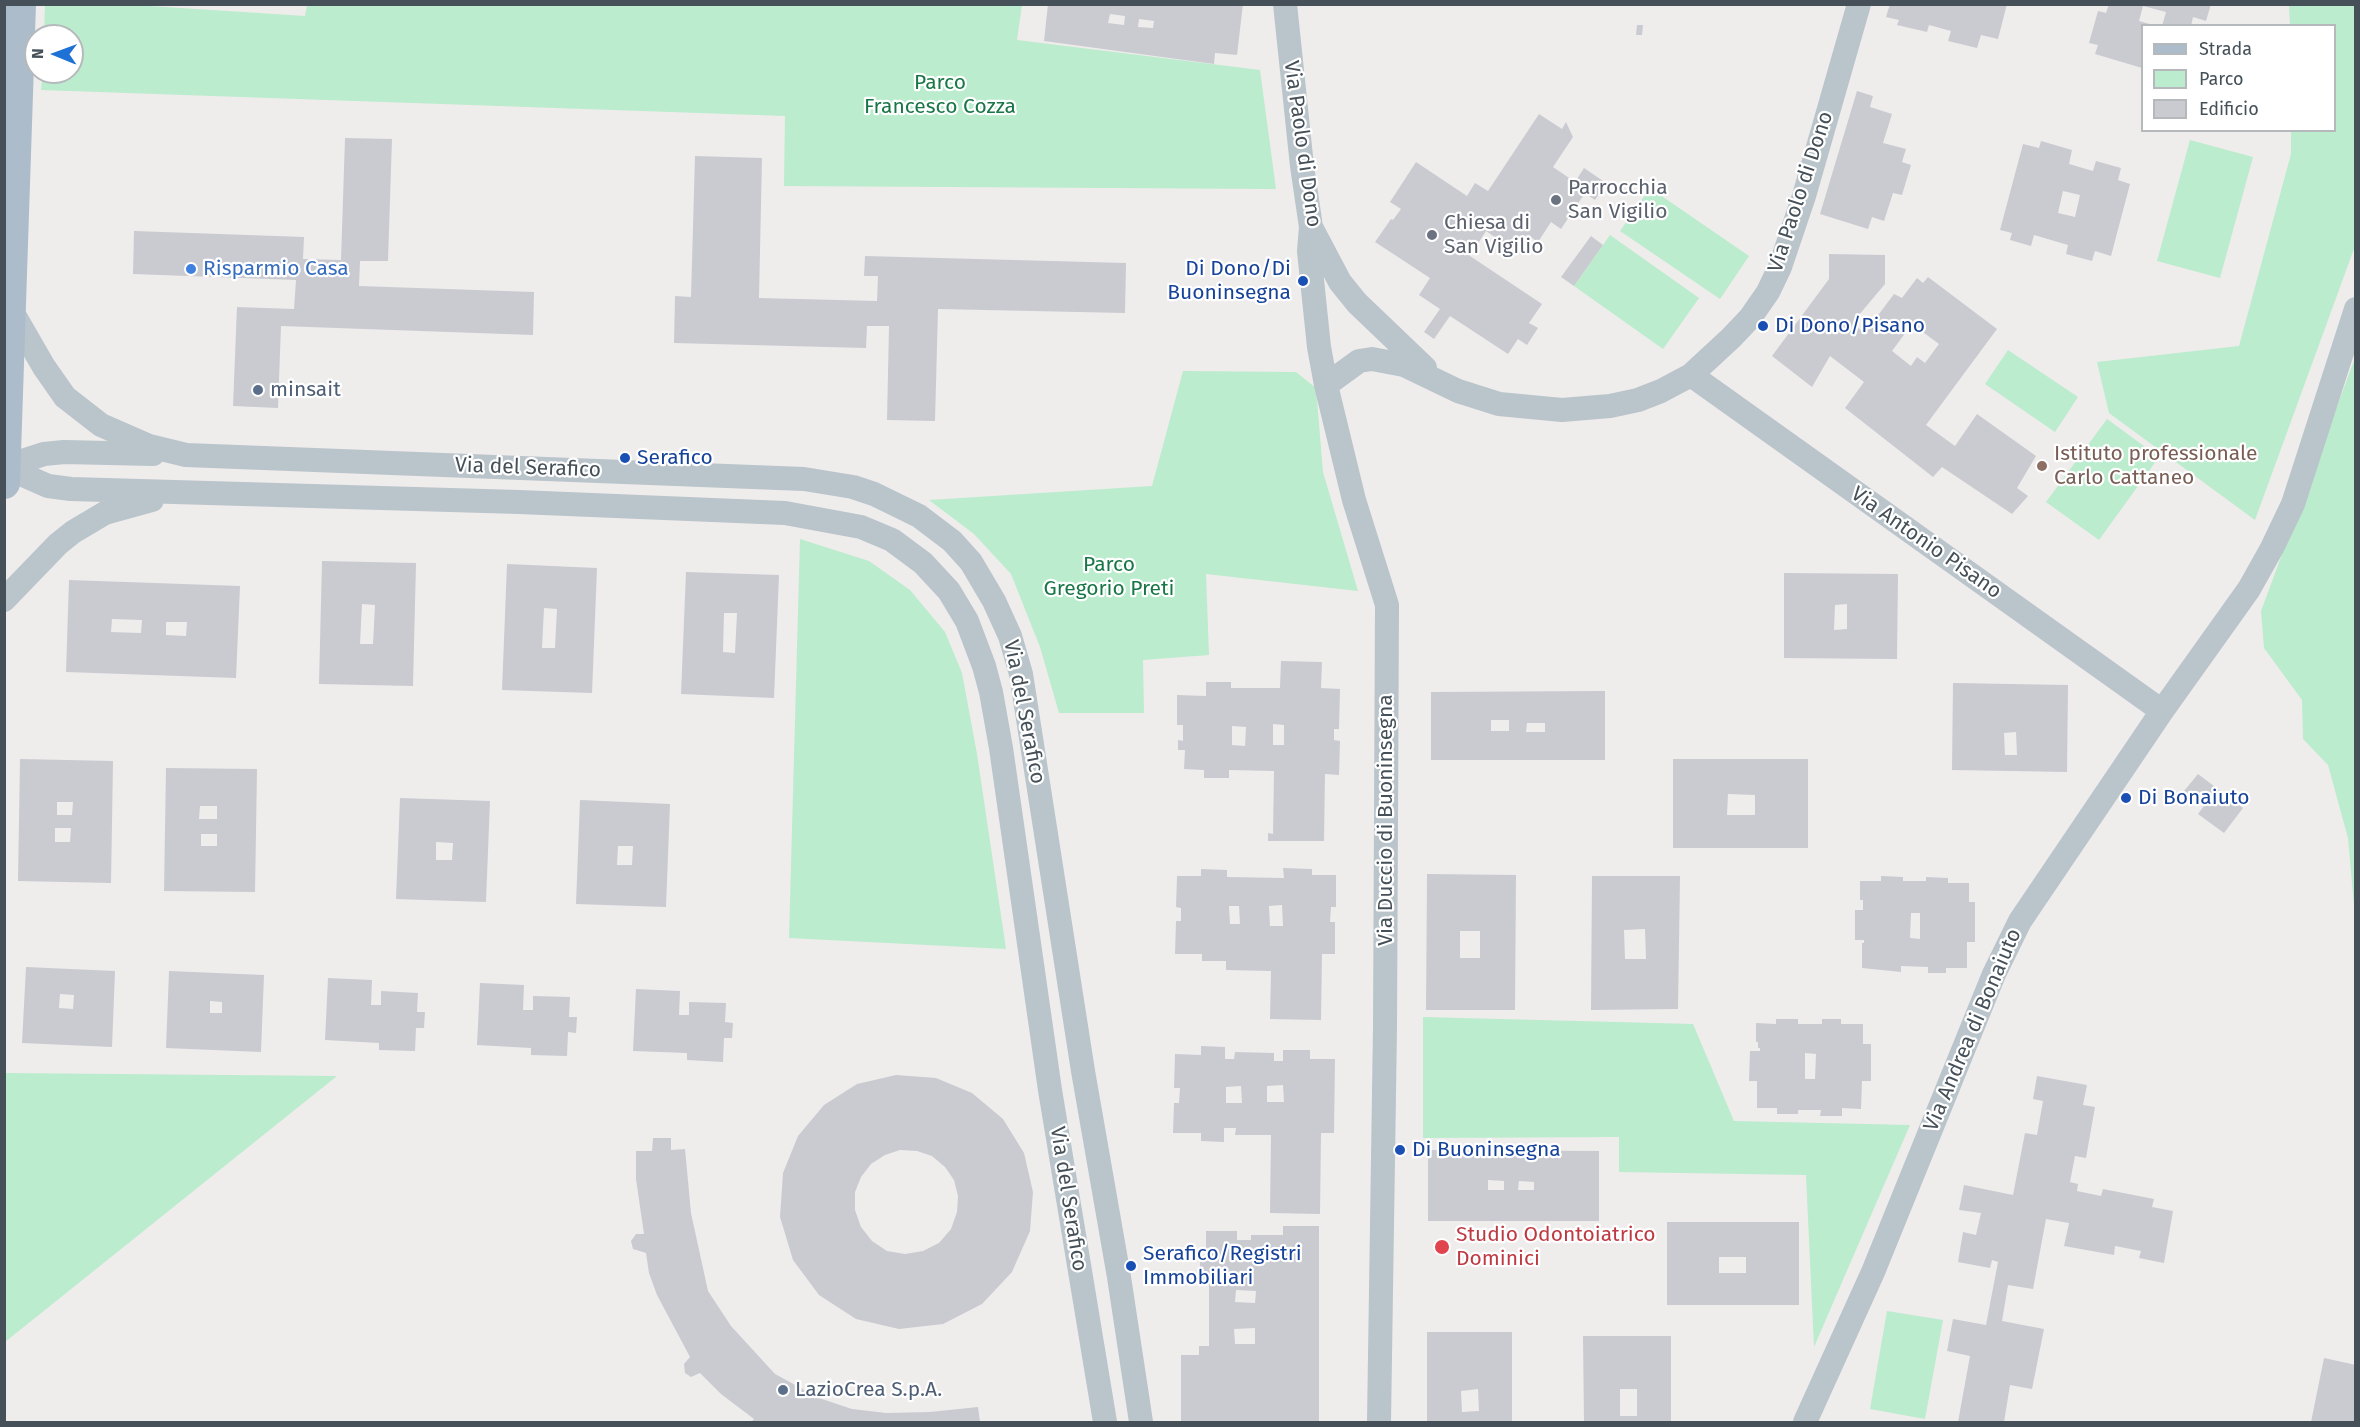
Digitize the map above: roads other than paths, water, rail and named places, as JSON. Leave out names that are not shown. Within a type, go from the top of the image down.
[{"type":"main road","points":[[4,483],[20,4]]},
{"type":"street","name":"Via Paolo di Dono","points":[[1285,4],[1302,166],[1311,227],[1327,261],[1345,289],[1437,380]]},
{"type":"street","name":"Via Paolo di Dono","points":[[1326,384],[1359,361],[1372,359],[1404,365],[1458,391],[1500,404],[1562,410],[1610,406],[1638,400],[1691,375],[1750,318],[1768,292],[1780,267],[1804,196],[1859,4]]},
{"type":"street","name":"Via Duccio di Buoninsegna","points":[[1311,227],[1309,251],[1319,347],[1326,384],[1353,500],[1387,605],[1385,1027],[1379,1422]]},
{"type":"street","name":"Via del Serafico","points":[[10,308],[50,378],[79,410],[115,433],[149,446],[186,455]]},
{"type":"street","name":"Via Andrea di Bonaiuto","points":[[1805,1422],[1873,1272],[1994,974],[2020,921],[2162,711],[2249,589],[2272,548],[2296,495],[2355,309]]},
{"type":"street","name":"Via Antonio Pisano","points":[[1691,375],[2162,711]]},
{"type":"street","name":"Via del Serafico","points":[[5,467],[44,454],[64,452],[767,476],[804,479],[853,488],[900,505],[933,525],[952,541],[978,573],[1010,636],[1026,701],[1083,1071],[1119,1277],[1141,1422]]},
{"type":"street","name":"Via del Serafico","points":[[5,467],[35,481],[60,488],[786,513],[861,527],[901,546],[941,580],[957,602],[978,649],[996,720],[1050,1090],[1105,1422]]},
{"type":"street","points":[[534,504],[536,468]]},
{"type":"street","name":"Via del Serafico","points":[[4,600],[58,544],[96,517],[139,502],[182,493]]},
{"type":"place","name":"Parrocchia San Vigilio","points":[[1556,200]]},
{"type":"place","name":"Chiesa di San Vigilio","points":[[1432,235]]},
{"type":"place","name":"Risparmio Casa","points":[[191,269]]},
{"type":"place","name":"Di Dono/Di Buoninsegna","points":[[1303,281]]},
{"type":"place","name":"Di Dono/Pisano","points":[[1763,326]]},
{"type":"place","name":"minsait","points":[[258,390]]},
{"type":"place","name":"Serafico","points":[[625,458]]},
{"type":"place","name":"Istituto professionale Carlo Cattaneo","points":[[2042,466]]},
{"type":"place","name":"Di Bonaiuto","points":[[2126,798]]},
{"type":"place","name":"Di Buoninsegna","points":[[1400,1150]]},
{"type":"place","name":"Studio Odontoiatrico Dominici","points":[[1442,1247]]},
{"type":"place","name":"Serafico/Registri Immobiliari","points":[[1131,1266]]},
{"type":"place","name":"LazioCrea S.p.A.","points":[[783,1390]]},
{"type":"park label","name":"Parco Francesco Cozza","points":[[940,95]]},
{"type":"park label","name":"Parco Gregorio Preti","points":[[1109,577]]}]
